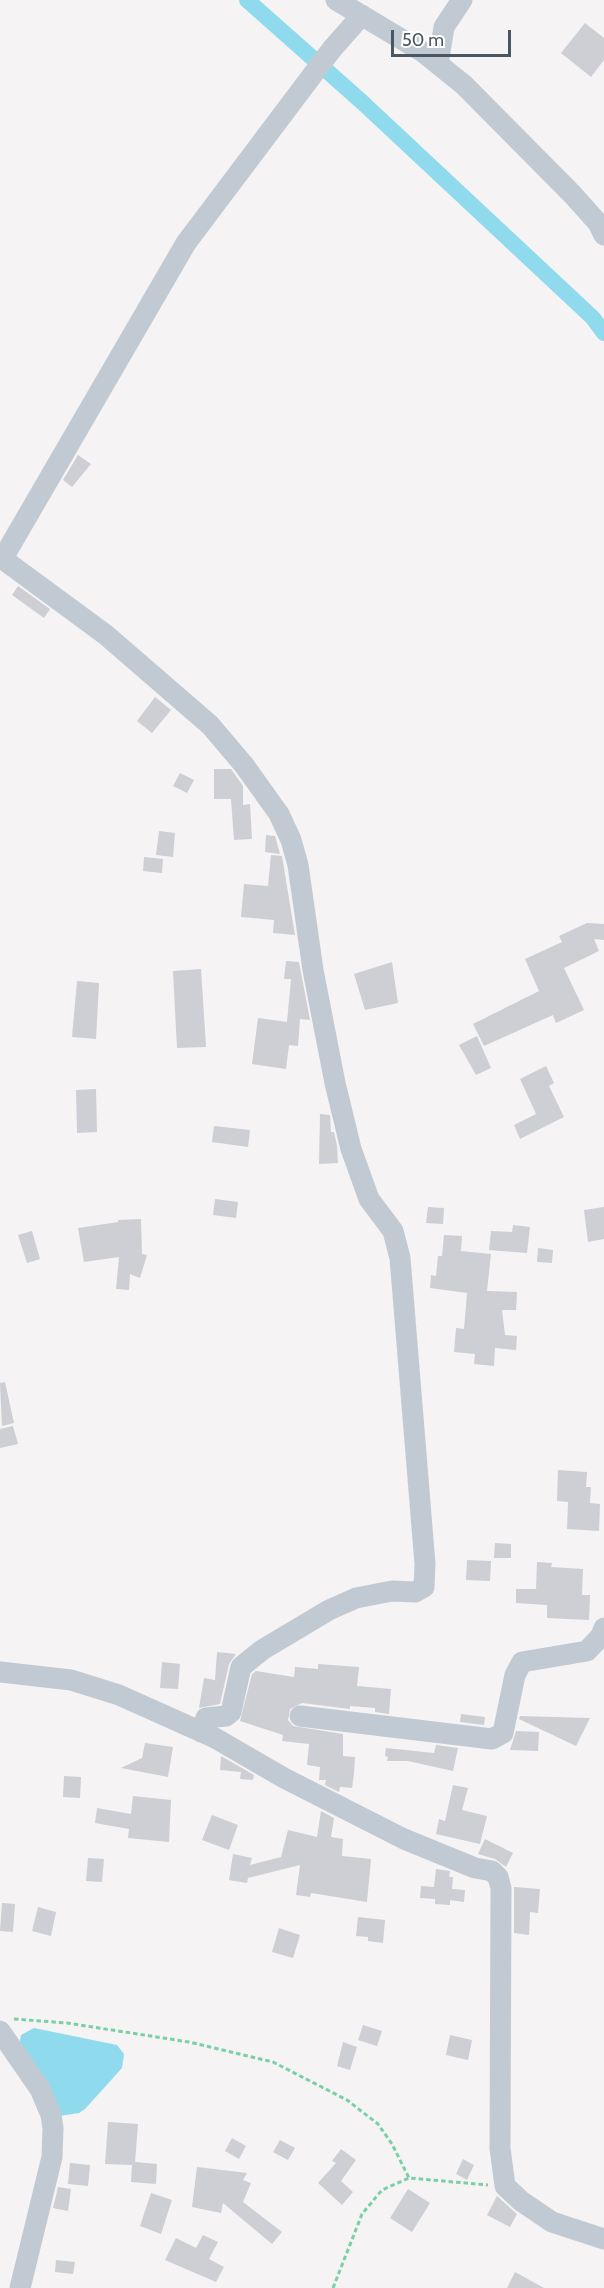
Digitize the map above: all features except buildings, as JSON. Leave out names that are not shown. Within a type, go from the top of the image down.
[{"type":"street","points":[[336,0],[431,58],[504,125],[573,195],[598,223],[604,235]]},
{"type":"street","points":[[431,58],[444,27],[462,0]]},
{"type":"street","points":[[201,1732],[206,1718],[226,1716],[231,1712],[241,1667],[262,1650],[328,1610],[356,1598],[392,1591],[415,1592],[424,1587],[425,1564],[400,1258],[393,1231],[369,1199],[359,1177],[333,1071],[313,970],[298,866],[291,840],[279,814],[244,765],[210,725],[106,635],[1,557],[186,243],[332,49],[362,15]]},
{"type":"street","points":[[300,1716],[492,1739],[503,1732],[515,1676],[522,1662],[587,1651],[601,1636],[604,1628]]},
{"type":"street","points":[[0,1672],[71,1680],[119,1695],[201,1732],[284,1778],[404,1839],[475,1868],[492,1871],[498,1877],[501,1888],[500,2148],[505,2186],[521,2201],[552,2222],[604,2239]]},
{"type":"street","points":[[6,2025],[40,2089],[51,2115],[53,2128],[52,2157],[20,2288]]},
{"type":"path","points":[[6,2025],[67,2023],[189,2042],[273,2062],[347,2100],[378,2124],[392,2144],[409,2178]]},
{"type":"path","points":[[333,2288],[362,2214],[382,2190],[409,2178],[505,2186]]},
{"type":"water","points":[[34,2028],[117,2045],[124,2054],[122,2068],[85,2109],[79,2113],[60,2116],[19,2046],[21,2035]]},
{"type":"waterway","points":[[247,0],[362,102],[593,318],[604,333]]}]
